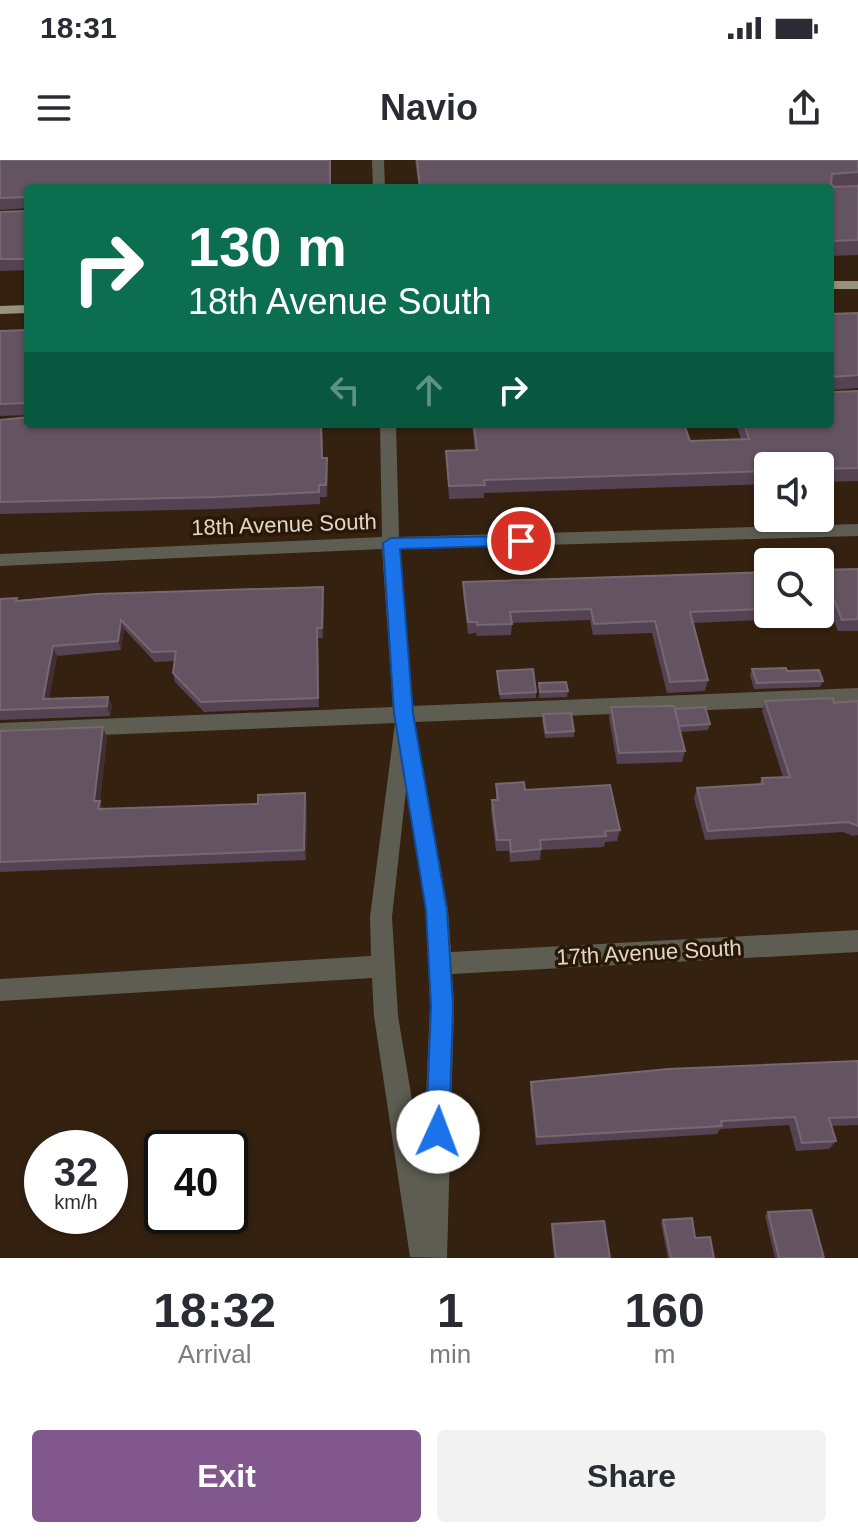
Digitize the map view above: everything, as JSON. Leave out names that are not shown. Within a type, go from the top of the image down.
[{"type":"main road","points":[[834,285],[858,285]]},
{"type":"main road","points":[[0,310],[24,309]]},
{"type":"street","points":[[378,160],[379,184]]},
{"type":"street","points":[[388,428],[391,543],[403,713],[437,910],[442,1006],[433,1258]]},
{"type":"street","name":"18th Avenue South","points":[[0,560],[391,543],[858,530]]},
{"type":"street","points":[[0,731],[858,696]]},
{"type":"street","points":[[403,713],[381,917],[386,1016],[424,1258]]},
{"type":"street","name":"17th Avenue South","points":[[439,964],[858,941]]},
{"type":"street","points":[[0,990],[385,966]]},
{"type":"building","points":[[0,160],[330,160],[330,184],[24,184],[24,197],[0,198]]},
{"type":"building","points":[[417,160],[858,160],[858,172],[832,174],[831,184],[420,184]]},
{"type":"building","points":[[858,186],[858,240],[834,241],[834,187]]},
{"type":"building","points":[[24,211],[24,259],[0,259],[0,212]]},
{"type":"building","points":[[858,313],[858,375],[834,377],[834,314]]},
{"type":"building","points":[[24,330],[24,403],[0,404],[0,331]]},
{"type":"building","points":[[858,391],[858,468],[834,469],[834,452],[754,452],[754,471],[484,480],[485,485],[449,486],[446,451],[477,450],[474,428],[685,428],[690,441],[749,439],[745,428],[834,428],[834,392]]},
{"type":"building","points":[[24,417],[24,428],[321,428],[322,458],[327,458],[326,485],[319,485],[319,492],[0,502],[0,420]]},
{"type":"building","points":[[858,569],[858,619],[842,620],[834,600],[834,570]]},
{"type":"building","points":[[754,572],[754,609],[690,612],[708,680],[670,682],[655,621],[594,624],[591,609],[510,612],[512,624],[477,625],[477,622],[468,622],[463,582]]},
{"type":"building","points":[[323,587],[322,628],[317,628],[318,698],[201,702],[173,673],[176,651],[152,652],[121,620],[118,641],[53,646],[43,699],[108,697],[107,706],[0,710],[0,599],[17,598],[16,601],[96,594]]},
{"type":"building","points":[[786,668],[787,671],[819,670],[823,681],[757,683],[752,669]]},
{"type":"building","points":[[533,669],[536,692],[500,694],[497,671]]},
{"type":"building","points":[[566,682],[568,691],[540,692],[539,683]]},
{"type":"building","points":[[833,698],[834,703],[858,701],[858,826],[848,822],[708,831],[697,788],[763,784],[762,778],[790,777],[765,701]]},
{"type":"building","points":[[674,706],[685,751],[619,753],[611,707]]},
{"type":"building","points":[[705,707],[710,724],[679,726],[675,709]]},
{"type":"building","points":[[571,713],[574,731],[546,733],[543,714]]},
{"type":"building","points":[[103,727],[94,801],[100,801],[98,809],[258,804],[258,795],[305,793],[304,850],[0,862],[0,731]]},
{"type":"building","points":[[524,782],[525,790],[610,785],[620,830],[605,831],[606,836],[540,840],[541,849],[511,852],[510,840],[497,840],[492,800],[498,800],[496,784]]},
{"type":"building","points":[[858,1061],[858,1117],[829,1118],[836,1141],[802,1143],[795,1117],[721,1121],[722,1126],[537,1137],[531,1082],[669,1069]]},
{"type":"building","points":[[811,1210],[824,1258],[779,1258],[768,1212]]},
{"type":"building","points":[[692,1218],[695,1238],[710,1237],[714,1258],[671,1258],[663,1220]]},
{"type":"building","points":[[604,1221],[610,1258],[556,1258],[552,1224]]},
{"type":"route","points":[[438,1132],[442,1006],[437,910],[403,713],[391,543],[521,541]]}]
